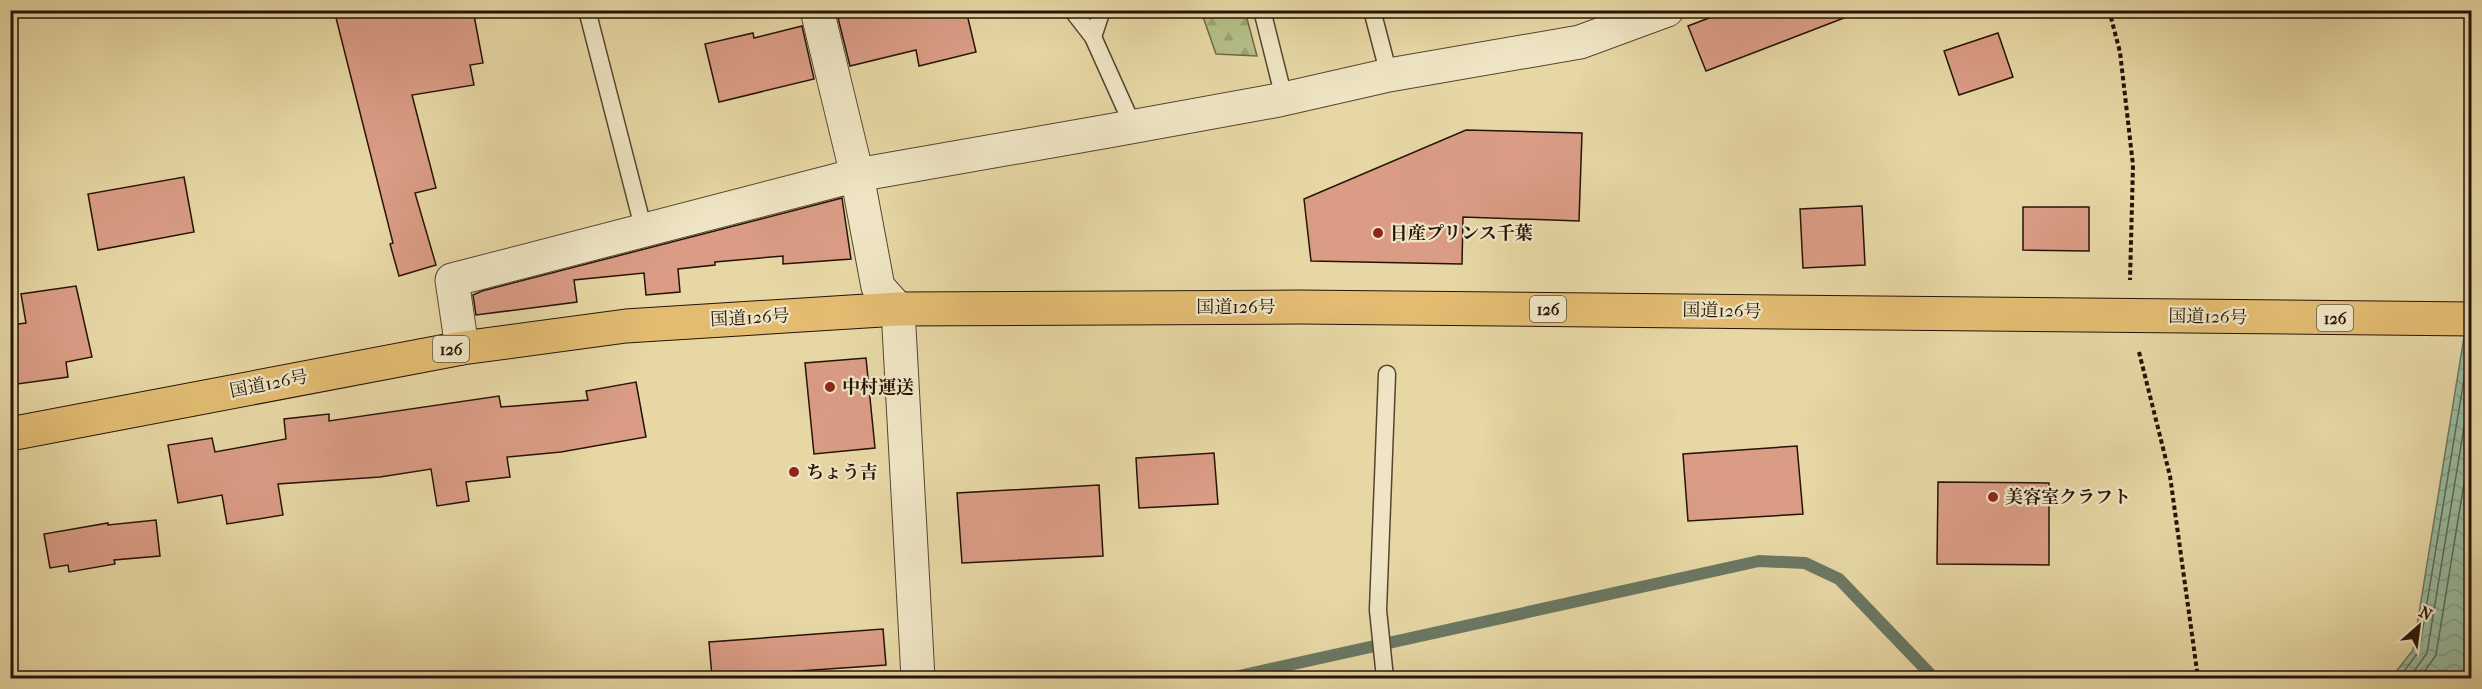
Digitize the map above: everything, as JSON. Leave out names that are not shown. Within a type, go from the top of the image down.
[{"type":"highway","name":"国道126号","points":[[10,434],[462,348],[626,326],[898,309],[1298,307],[2472,319]]},
{"type":"street","points":[[817,10],[857,175],[878,287],[898,309],[918,678]]},
{"type":"street","points":[[462,348],[453,280],[857,175],[1284,98],[1389,75],[1580,42],[1667,10]]},
{"type":"lane","points":[[587,10],[644,231]]},
{"type":"lane","points":[[1072,10],[1093,37],[1133,126]]},
{"type":"lane","points":[[1093,37],[1102,10]]},
{"type":"lane","points":[[1262,10],[1284,98]]},
{"type":"lane","points":[[1372,10],[1389,75]]},
{"type":"lane","points":[[1385,672],[1378,610],[1388,375]]},
{"type":"green space","points":[[1201,11],[1245,11],[1257,56],[1216,54]]},
{"type":"water","points":[[2471,294],[2471,678],[2391,678],[2413,650]]},
{"type":"building","points":[[334,10],[473,10],[483,63],[470,65],[474,85],[412,95],[436,188],[415,193],[436,265],[399,276],[390,244],[393,243]]},
{"type":"building","points":[[849,10],[966,10],[976,52],[919,66],[916,50],[850,66],[838,18],[850,15]]},
{"type":"building","points":[[1730,10],[1857,10],[1857,13],[1706,71],[1688,26]]},
{"type":"building","points":[[802,26],[814,79],[719,102],[705,44],[753,33],[754,38]]},
{"type":"building","points":[[1998,33],[2013,77],[1959,95],[1944,51]]},
{"type":"building","points":[[1466,130],[1582,133],[1579,221],[1463,217],[1462,264],[1311,261],[1304,199]]},
{"type":"building","points":[[184,177],[194,232],[98,250],[88,194]]},
{"type":"building","points":[[842,198],[851,259],[783,264],[783,256],[715,262],[715,265],[678,269],[680,292],[646,295],[644,273],[574,280],[577,302],[476,315],[473,295],[482,291]]},
{"type":"building","points":[[1862,206],[1865,265],[1803,268],[1800,209]]},
{"type":"building","points":[[2023,207],[2089,207],[2089,251],[2023,250]]},
{"type":"building","points":[[76,286],[92,357],[66,362],[68,377],[10,385],[10,325],[26,323],[21,294]]},
{"type":"building","points":[[866,358],[875,448],[814,454],[805,363]]},
{"type":"building","points":[[636,382],[646,437],[561,452],[507,457],[510,477],[466,482],[469,501],[437,506],[431,469],[380,477],[278,484],[283,515],[227,524],[222,495],[178,503],[168,445],[212,438],[215,452],[286,439],[284,419],[329,414],[329,421],[499,396],[501,407],[588,400],[586,391]]},
{"type":"building","points":[[1797,446],[1803,514],[1688,521],[1683,454]]},
{"type":"building","points":[[1214,453],[1218,504],[1139,508],[1136,458]]},
{"type":"building","points":[[1938,482],[2049,483],[2049,565],[1937,564]]},
{"type":"building","points":[[1099,485],[1103,556],[962,563],[957,493]]},
{"type":"building","points":[[156,520],[160,556],[114,560],[115,564],[69,572],[68,565],[50,568],[44,534],[108,523],[108,525]]},
{"type":"building","points":[[883,629],[886,665],[712,677],[709,642]]},
{"type":"waterway","points":[[1230,678],[1759,561],[1805,563],[1839,579],[1934,678]]},
{"type":"place","name":"日産プリンス千葉","points":[[1378,233]]},
{"type":"place","name":"中村運送","points":[[830,387]]},
{"type":"place","name":"ちょう吉","points":[[794,472]]},
{"type":"place","name":"美容室クラフト","points":[[1993,497]]}]
